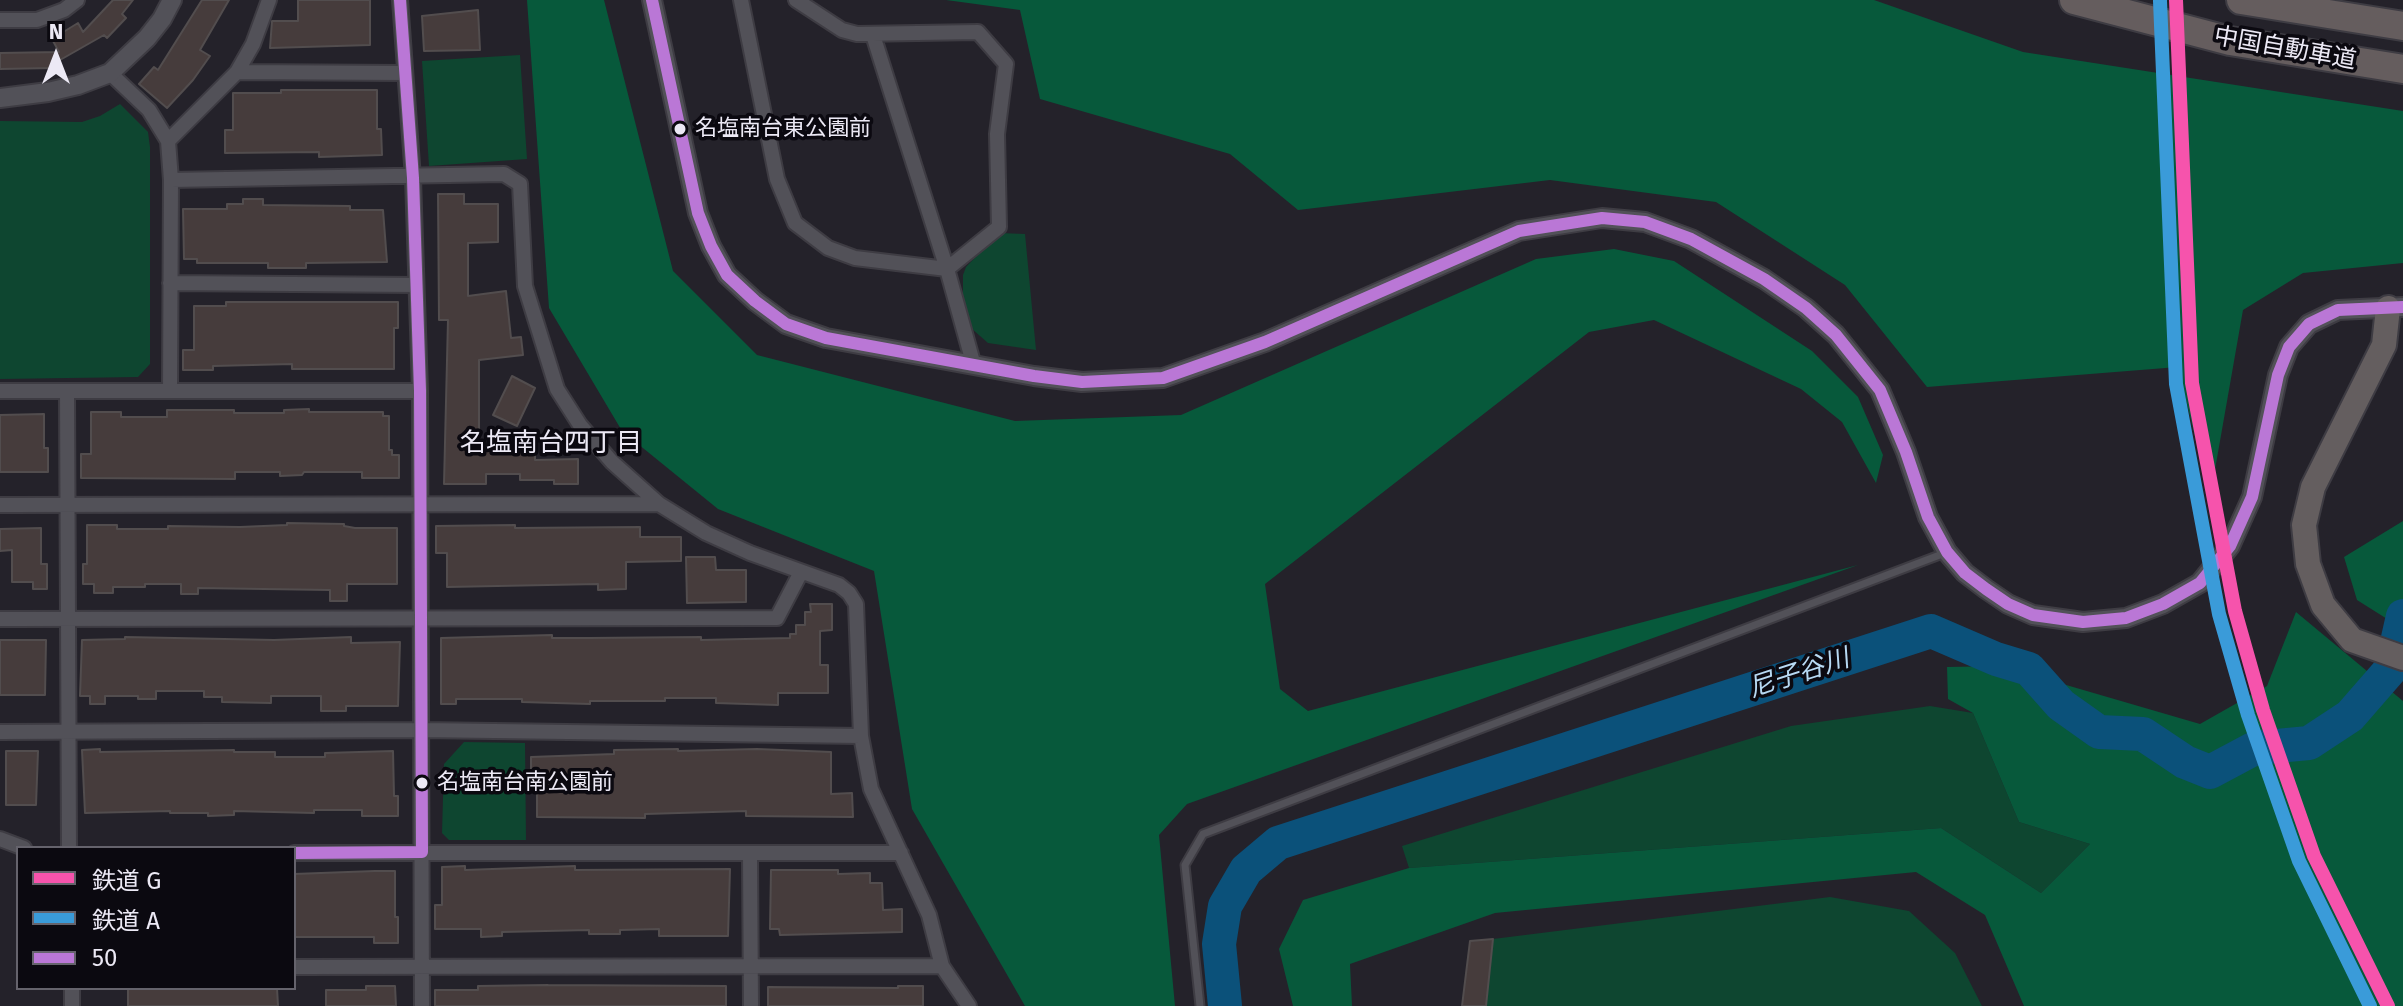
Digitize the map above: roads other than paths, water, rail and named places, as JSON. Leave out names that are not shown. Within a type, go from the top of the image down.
[{"type":"highway","name":"中国自動車道","points":[[2074,0],[2230,41],[2403,69]]},
{"type":"highway","name":"中国自動車道","points":[[2241,0],[2403,26]]},
{"type":"highway","points":[[2396,308],[2384,345],[2313,487],[2304,525],[2308,564],[2323,605],[2352,640],[2403,658]]},
{"type":"street","points":[[0,20],[37,20],[64,10],[77,0]]},
{"type":"street","points":[[0,98],[48,92],[110,73],[147,38],[172,0]]},
{"type":"street","points":[[168,141],[237,72],[253,44],[269,0]]},
{"type":"street","points":[[400,0],[413,178],[420,391],[422,1006]]},
{"type":"street","points":[[652,0],[698,213],[711,246],[727,275],[786,324],[826,338],[974,366],[1082,382],[1163,378],[1265,342],[1519,231],[1602,218],[1645,222],[1691,239],[1764,279],[1806,308],[1836,335],[1880,390],[1906,452],[1928,517],[1947,552],[1965,573],[1986,589],[2008,604],[2033,615],[2083,622],[2126,618],[2181,595],[2200,583],[2230,546],[2252,497],[2278,375],[2289,347],[2309,324],[2338,310],[2396,308]]},
{"type":"street","points":[[741,0],[777,179],[795,223],[828,248],[855,258],[947,269],[999,227],[997,134],[1006,64],[978,32],[873,35],[842,30],[796,0]]},
{"type":"street","points":[[873,35],[947,269],[974,366]]},
{"type":"street","points":[[237,72],[405,73]]},
{"type":"street","points":[[110,73],[149,110],[168,141],[171,180],[170,391]]},
{"type":"street","points":[[171,180],[504,174],[520,184],[525,286],[557,389],[580,425],[612,462],[659,504],[706,533],[839,585],[856,604],[861,736],[871,789],[929,915],[942,966],[969,1006]]},
{"type":"street","points":[[170,283],[416,285]]},
{"type":"street","points":[[0,391],[420,391]]},
{"type":"street","points":[[67,391],[69,846]]},
{"type":"street","points":[[0,505],[659,504]]},
{"type":"street","points":[[0,619],[777,618],[801,572]]},
{"type":"street","points":[[0,732],[421,730],[861,736]]},
{"type":"street","points":[[296,853],[901,853]]},
{"type":"street","points":[[750,855],[751,1006]]},
{"type":"street","points":[[296,967],[942,966]]},
{"type":"lane","points":[[1200,1006],[1185,865],[1203,834],[1947,552]]},
{"type":"waterway","name":"尼子谷川","points":[[1225,1006],[1219,944],[1225,906],[1246,870],[1278,843],[1931,631],[1996,659],[2029,669],[2061,705],[2099,732],[2143,734],[2185,762],[2210,772],[2255,748],[2309,743],[2350,716],[2391,669],[2403,616]]},
{"type":"rail line","name":"G","points":[[2176,0],[2192,383],[2235,611],[2263,710],[2314,856],[2388,1006]]},
{"type":"rail line","name":"A","points":[[2160,1],[2176,384],[2219,614],[2248,715],[2299,861],[2370,1006]]},
{"type":"place","name":"名塩南台東公園前","points":[[680,129]]},
{"type":"place","name":"名塩南台南公園前","points":[[422,783]]},
{"type":"district","name":"名塩南台四丁目","points":[[551,444]]}]
